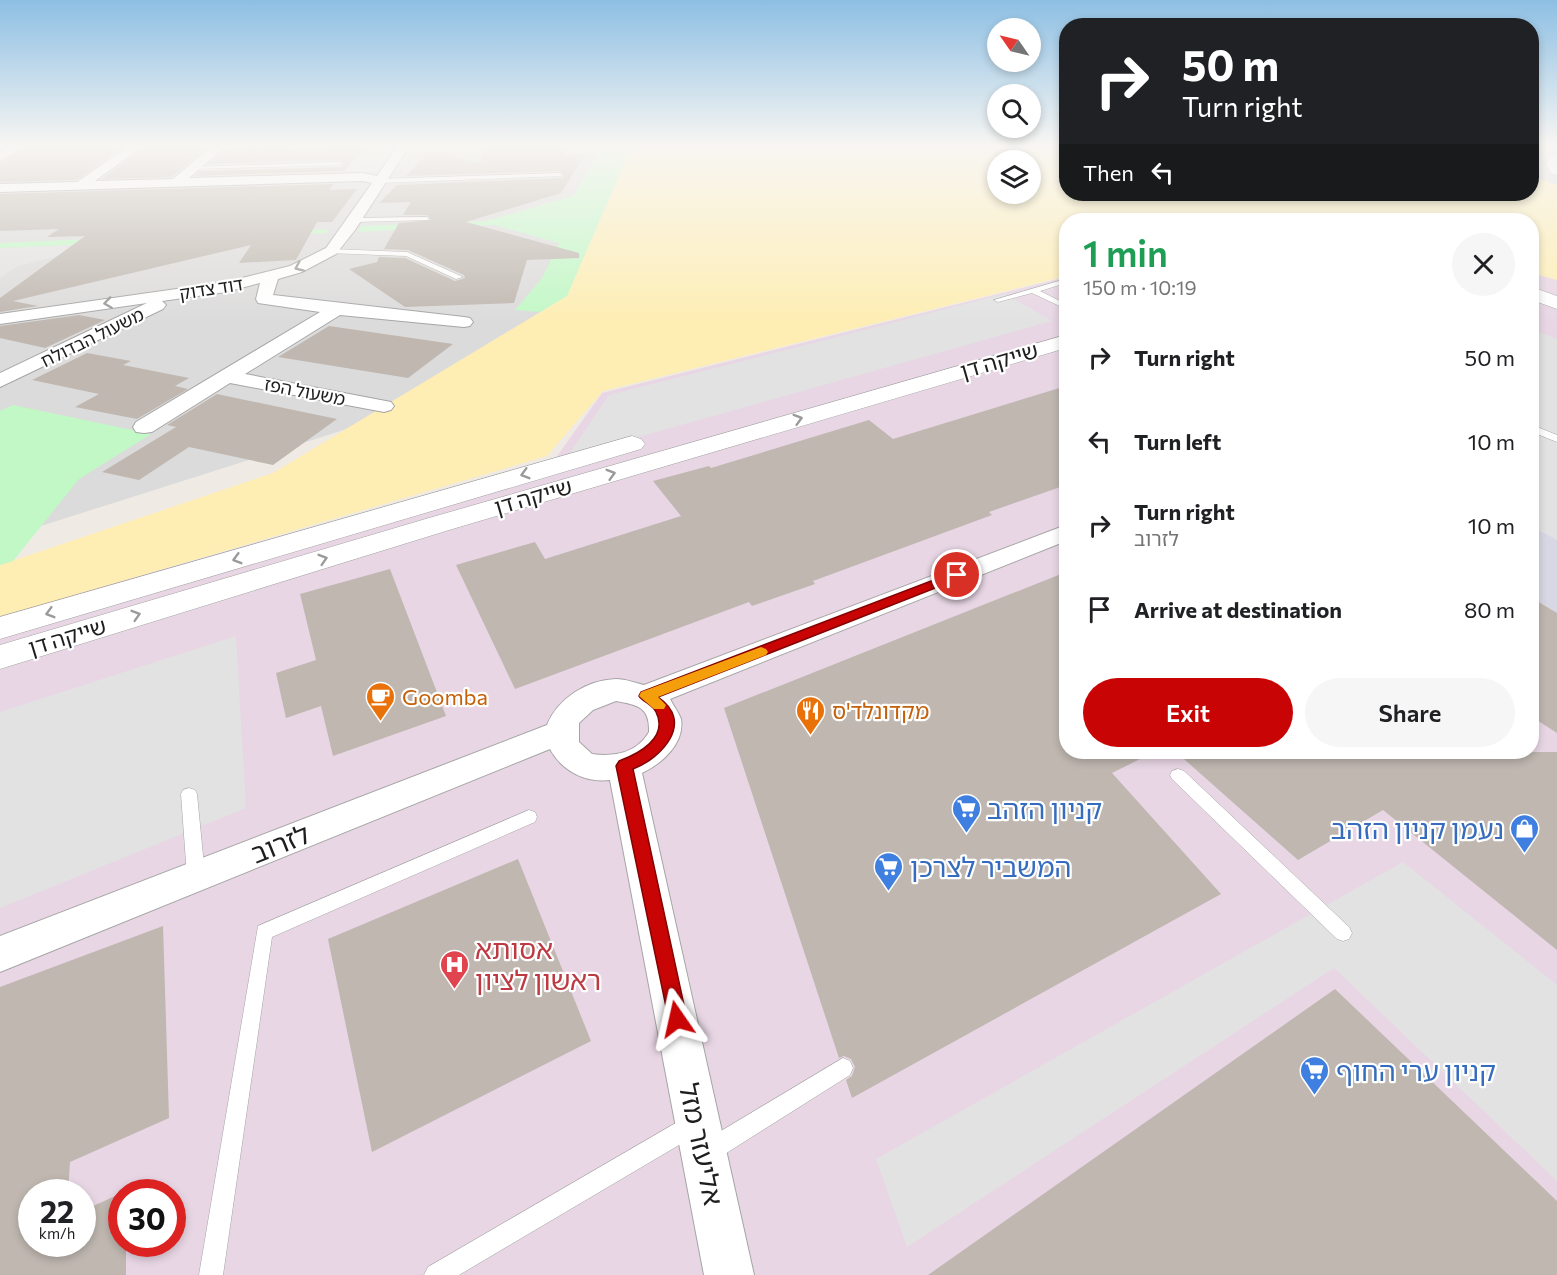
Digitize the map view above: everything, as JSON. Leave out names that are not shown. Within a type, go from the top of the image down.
[{"type":"street","name":"דוד צדוק","points":[[0,320],[226,287],[296,269],[331,251],[364,204]]},
{"type":"street","points":[[270,277],[264,299],[464,322]]},
{"type":"street","name":"משעול הבדולח","points":[[0,381],[184,292]]},
{"type":"street","points":[[1539,296],[1557,303]]},
{"type":"street","name":"משעול הפז","points":[[144,427],[337,309]]},
{"type":"street","points":[[1539,313],[1557,319]]},
{"type":"street","name":"שייקה דן","points":[[0,628],[575,460],[1059,340]]},
{"type":"street","name":"שייקה דן","points":[[0,657],[439,524],[1059,341]]},
{"type":"street","name":"משעול הפז","points":[[226,376],[384,406]]},
{"type":"street","points":[[646,696],[1059,535]]},
{"type":"street","points":[[616,690],[633,691],[646,696],[664,711],[667,724],[662,739],[652,752],[642,759],[612,768],[582,764],[563,746],[561,732],[564,721],[573,708],[596,694],[616,690]]},
{"type":"street","name":"לזרוב","points":[[0,954],[561,732]]},
{"type":"street","name":"אליעזר מזל","points":[[624,766],[729,1275]]},
{"type":"lane","points":[[354,220],[427,219]]},
{"type":"lane","points":[[331,251],[407,254],[459,277]]},
{"type":"lane","points":[[998,300],[1059,283]]},
{"type":"lane","points":[[1052,285],[1059,289]]},
{"type":"lane","points":[[1033,290],[1059,303]]},
{"type":"lane","points":[[1539,431],[1557,439]]},
{"type":"lane","points":[[1178,775],[1343,933]]},
{"type":"lane","points":[[189,794],[196,876]]},
{"type":"lane","points":[[212,1275],[264,932],[529,817]]},
{"type":"lane","points":[[436,1275],[701,1138],[843,1068]]},
{"type":"shaded area","points":[[0,204],[588,204],[517,375],[0,539]]},
{"type":"shaded area","points":[[73,245],[82,249],[16,267],[0,278],[0,248]]},
{"type":"shaded area","points":[[1539,275],[1557,280],[1557,1275],[0,1275],[0,615],[555,459],[602,393],[1059,279],[1059,759],[1539,759]]},
{"type":"shaded area","points":[[1005,294],[1052,321],[567,457],[609,395]]},
{"type":"shaded area","points":[[1539,332],[1557,339],[1557,540],[1539,531]]},
{"type":"shaded area","points":[[1539,531],[1557,540],[1557,613],[1539,602]]},
{"type":"shaded area","points":[[236,636],[246,808],[0,908],[0,712]]},
{"type":"shaded area","points":[[1403,862],[1557,985],[1557,1181],[1334,968],[907,1247],[876,1159]]},
{"type":"sand","points":[[606,204],[1557,204],[1557,280],[1539,275],[1539,213],[1059,213],[1059,278],[603,391],[547,456],[0,617],[0,565],[273,473],[567,296]]},
{"type":"green space","points":[[543,204],[606,204],[567,296],[540,312],[515,310],[542,278],[559,243],[495,225],[358,232],[361,226],[486,221]]},
{"type":"green space","points":[[329,229],[326,233],[131,243],[91,253],[72,245],[0,248],[0,243]]},
{"type":"green space","points":[[13,405],[151,434],[79,479],[13,561],[0,565],[0,411]]},
{"type":"building","points":[[0,204],[345,204],[332,222],[317,222],[296,260],[239,263],[251,245],[13,301],[38,306],[0,312],[0,298],[85,236],[47,237],[59,229],[0,231]]},
{"type":"building","points":[[409,204],[523,204],[466,222],[579,253],[579,258],[527,260],[514,303],[405,307],[349,269],[377,262],[379,257],[405,258],[455,281],[465,278],[464,275],[408,250],[384,249],[399,223],[431,220],[427,215],[403,215]]},
{"type":"building","points":[[79,315],[105,320],[45,348],[0,338],[0,326]]},
{"type":"building","points":[[329,326],[453,344],[408,378],[278,357]]},
{"type":"building","points":[[87,353],[131,361],[123,365],[189,378],[175,386],[188,389],[137,419],[75,407],[99,394],[32,380]]},
{"type":"building","points":[[1059,388],[1059,487],[989,512],[992,515],[813,581],[815,584],[752,606],[749,602],[515,689],[456,565],[535,542],[545,559],[681,516],[653,481],[709,466],[711,468],[869,420],[893,439]]},
{"type":"building","points":[[217,394],[337,419],[273,465],[189,447],[139,480],[102,472],[176,427],[167,425]]},
{"type":"building","points":[[390,569],[446,716],[333,756],[321,706],[286,718],[276,673],[316,660],[300,594]]},
{"type":"building","name":"קניון הזהב","points":[[1059,575],[1059,759],[1140,759],[1112,773],[1221,894],[852,1098],[846,1080],[852,1076],[855,1067],[851,1059],[844,1056],[839,1058],[724,708]]},
{"type":"building","points":[[1539,602],[1557,613],[1557,733],[1539,721]]},
{"type":"building","points":[[1539,752],[1557,752],[1557,950],[1383,810],[1298,860],[1184,759],[1539,759]]},
{"type":"building","name":"אסותא ראשון לציון","points":[[518,859],[591,1041],[372,1152],[328,939]]},
{"type":"building","points":[[163,926],[169,1118],[70,1162],[69,1179],[18,1179],[18,1257],[96,1257],[96,1205],[108,1199],[108,1257],[126,1257],[126,1275],[0,1275],[0,987]]},
{"type":"building","name":"קניון ערי החוף","points":[[1335,989],[1557,1201],[1557,1275],[928,1275]]},
{"type":"slow traffic","points":[[659,705],[646,696],[761,652]]},
{"type":"place","name":"Goomba","points":[[381,722]]},
{"type":"place","name":"מקדונלד'ס","points":[[811,736]]},
{"type":"place","name":"קניון הזהב","points":[[966,834]]},
{"type":"place","name":"נעמן קניון הזהב","points":[[1525,854]]},
{"type":"place","name":"המשביר לצרכן","points":[[889,892]]},
{"type":"place","name":"אסותא ראשון לציון","points":[[454,990]]},
{"type":"place","name":"קניון ערי החוף","points":[[1315,1096]]},
{"type":"route","points":[[677,1019],[624,766],[652,752],[665,731],[667,724],[664,711],[646,696],[957,575]]}]
